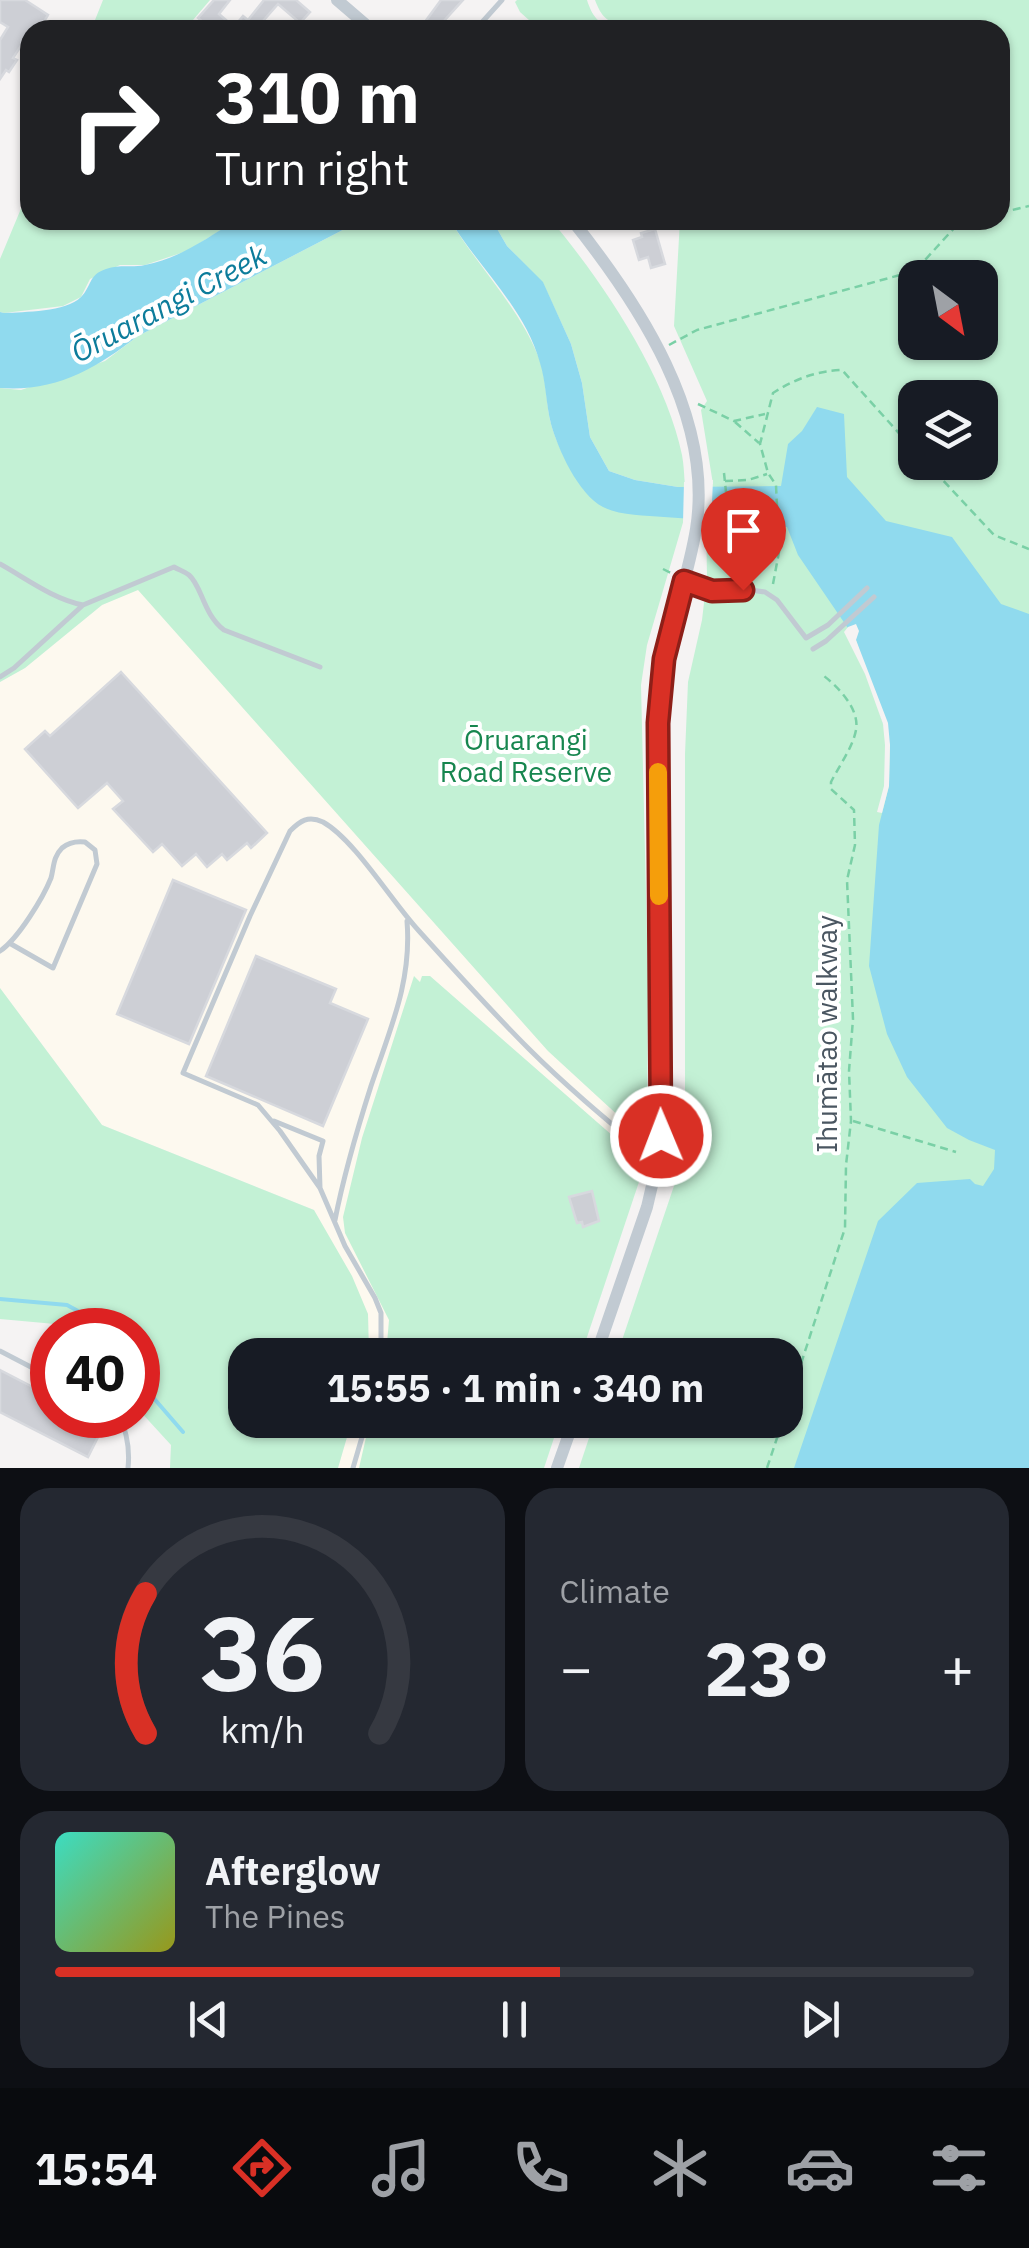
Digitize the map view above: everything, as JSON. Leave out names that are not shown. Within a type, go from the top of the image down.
[{"type":"street","points":[[338,0],[361,20]]},
{"type":"street","points":[[579,230],[636,312],[671,377],[691,429],[699,498],[696,532],[664,659],[658,723],[658,1163],[602,1338]]},
{"type":"street","points":[[557,1468],[568,1438]]},
{"type":"lane","points":[[484,20],[502,0]]},
{"type":"lane","points":[[0,564],[66,602],[83,605]]},
{"type":"lane","points":[[0,676],[14,668],[83,605],[174,567],[191,576],[215,624],[320,667]]},
{"type":"lane","points":[[684,581],[712,591],[761,590],[777,600],[806,638],[828,625],[867,588]]},
{"type":"lane","points":[[813,650],[874,597]]},
{"type":"lane","points":[[381,1338],[381,1313],[376,1298],[345,1246],[320,1188],[271,1120],[258,1106],[183,1073],[250,916],[290,831],[299,822],[309,818],[334,830],[406,918],[530,1050],[658,1163]]},
{"type":"lane","points":[[0,951],[11,944],[45,890],[61,849],[74,841],[85,842],[95,850],[97,864],[53,968],[11,944]]},
{"type":"lane","points":[[335,1220],[344,1171],[403,992],[408,945],[406,918]]},
{"type":"lane","points":[[271,1120],[323,1140],[318,1156],[320,1188]]},
{"type":"lane","points":[[0,1351],[30,1367]]},
{"type":"lane","points":[[127,1438],[128,1468]]},
{"type":"lane","points":[[353,1468],[361,1438]]},
{"type":"path","points":[[668,346],[697,330],[914,271],[952,230]]},
{"type":"path","points":[[777,600],[772,585],[778,568],[780,528],[776,484],[768,473],[760,444],[773,392],[824,370],[842,370],[898,432]]},
{"type":"path","points":[[693,402],[734,421],[760,444]]},
{"type":"path","points":[[734,421],[766,414]]},
{"type":"path","points":[[724,473],[726,492]]},
{"type":"path","points":[[725,481],[748,480],[768,473]]},
{"type":"path","points":[[943,480],[994,535],[1029,549]]},
{"type":"path","name":"Ihumātao walkway","points":[[803,1357],[844,1228],[851,1120],[853,1019],[847,880],[855,845],[854,810],[830,789],[856,732],[856,722],[844,693],[824,676]]},
{"type":"path","points":[[851,1120],[956,1152]]},
{"type":"path","points":[[767,1468],[777,1438]]},
{"type":"shaded area","points":[[138,589],[548,1051],[647,1142],[645,1164],[430,976],[396,1338],[369,1338],[368,1314],[314,1210],[102,1125],[0,988],[0,682],[25,668],[102,605]]},
{"type":"shaded area","points":[[347,1438],[373,1438],[367,1468],[338,1468]]},
{"type":"green space","points":[[103,0],[210,0],[193,20],[95,20]]},
{"type":"green space","points":[[587,0],[598,20],[529,20],[515,2]]},
{"type":"green space","name":"Ōruarangi Road Reserve","points":[[595,0],[1029,0],[1029,1468],[579,1468],[589,1438],[803,1438],[803,1338],[623,1338],[679,1171],[685,1125],[685,754],[688,682],[707,577],[706,520],[684,519],[647,645],[641,685],[648,979],[647,1142],[548,1051],[138,590],[102,605],[25,668],[0,682],[0,388],[21,390],[105,361],[138,336],[343,230],[457,230],[531,339],[541,365],[553,429],[584,490],[678,487],[609,471],[590,437],[571,344],[543,283],[507,246],[498,230],[559,230],[591,272],[630,331],[662,394],[682,455],[685,486],[713,484],[701,410],[707,401],[674,326],[679,230],[1010,230],[1010,20],[609,20]]},
{"type":"green space","points":[[20,211],[20,230],[221,230],[187,251],[145,265],[120,265],[90,279],[81,297],[63,306],[0,312],[0,259]]},
{"type":"green space","points":[[414,976],[420,982],[422,976],[430,976],[645,1164],[587,1338],[387,1338],[389,1320],[345,1233],[343,1217],[362,1138]]},
{"type":"green space","points":[[0,988],[102,1125],[314,1210],[352,1276],[368,1314],[369,1338],[228,1338],[228,1438],[347,1438],[338,1468],[170,1468],[171,1445],[160,1433],[160,1308],[30,1308],[30,1322],[0,1319]]},
{"type":"green space","points":[[366,1438],[554,1438],[544,1468],[359,1468]]},
{"type":"water","name":"Ōruarangi Creek","points":[[221,230],[343,230],[138,336],[74,376],[39,386],[0,388],[0,312],[65,306],[81,297],[100,271],[145,265],[193,247]]},
{"type":"water","points":[[457,230],[498,230],[507,246],[543,282],[571,344],[590,437],[609,471],[678,487],[781,486],[788,444],[817,407],[844,414],[847,477],[886,521],[952,537],[1001,604],[1029,614],[1029,1468],[794,1468],[878,1221],[917,1183],[970,1179],[983,1186],[994,1169],[995,1150],[947,1128],[907,1077],[887,1034],[869,966],[879,825],[889,786],[890,745],[856,640],[798,555],[787,527],[625,514],[603,507],[585,492],[554,434],[540,363],[524,324]]},
{"type":"pier","points":[[713,480],[711,525],[683,523],[684,482]]},
{"type":"pier","points":[[856,624],[856,640],[888,723],[889,786],[882,813],[877,812],[884,786],[883,724],[844,632]]},
{"type":"building","points":[[0,0],[25,0],[48,15],[45,20],[20,20],[20,47],[13,58],[17,60],[0,79],[0,40],[8,27],[0,22]]},
{"type":"building","points":[[214,0],[230,0],[219,14],[226,20],[198,18]]},
{"type":"building","points":[[264,0],[296,0],[310,12],[303,20],[297,20],[278,4],[264,20],[248,20]]},
{"type":"building","points":[[441,0],[463,0],[445,20],[426,20]]},
{"type":"building","points":[[655,230],[665,264],[651,268],[648,257],[639,260],[633,240],[642,237],[641,233]]},
{"type":"building","points":[[121,672],[267,833],[251,848],[247,843],[227,860],[222,854],[207,867],[196,854],[182,866],[162,844],[153,852],[113,809],[123,801],[107,783],[78,808],[25,749],[45,731],[50,736]]},
{"type":"building","points":[[173,880],[246,910],[189,1044],[117,1014]]},
{"type":"building","points":[[256,956],[336,989],[330,1003],[368,1019],[323,1126],[206,1076]]},
{"type":"building","points":[[592,1191],[599,1221],[583,1227],[582,1222],[577,1223],[569,1197]]},
{"type":"building","points":[[0,1370],[30,1386],[30,1427],[0,1412]]},
{"type":"building","points":[[51,1438],[98,1438],[88,1457]]},
{"type":"waterway","points":[[0,1299],[72,1308]]},
{"type":"waterway","points":[[160,1405],[183,1432]]},
{"type":"slow traffic","points":[[658,772],[659,896]]},
{"type":"route","points":[[661,1136],[658,723],[664,659],[684,581],[712,591],[743,590]]}]
